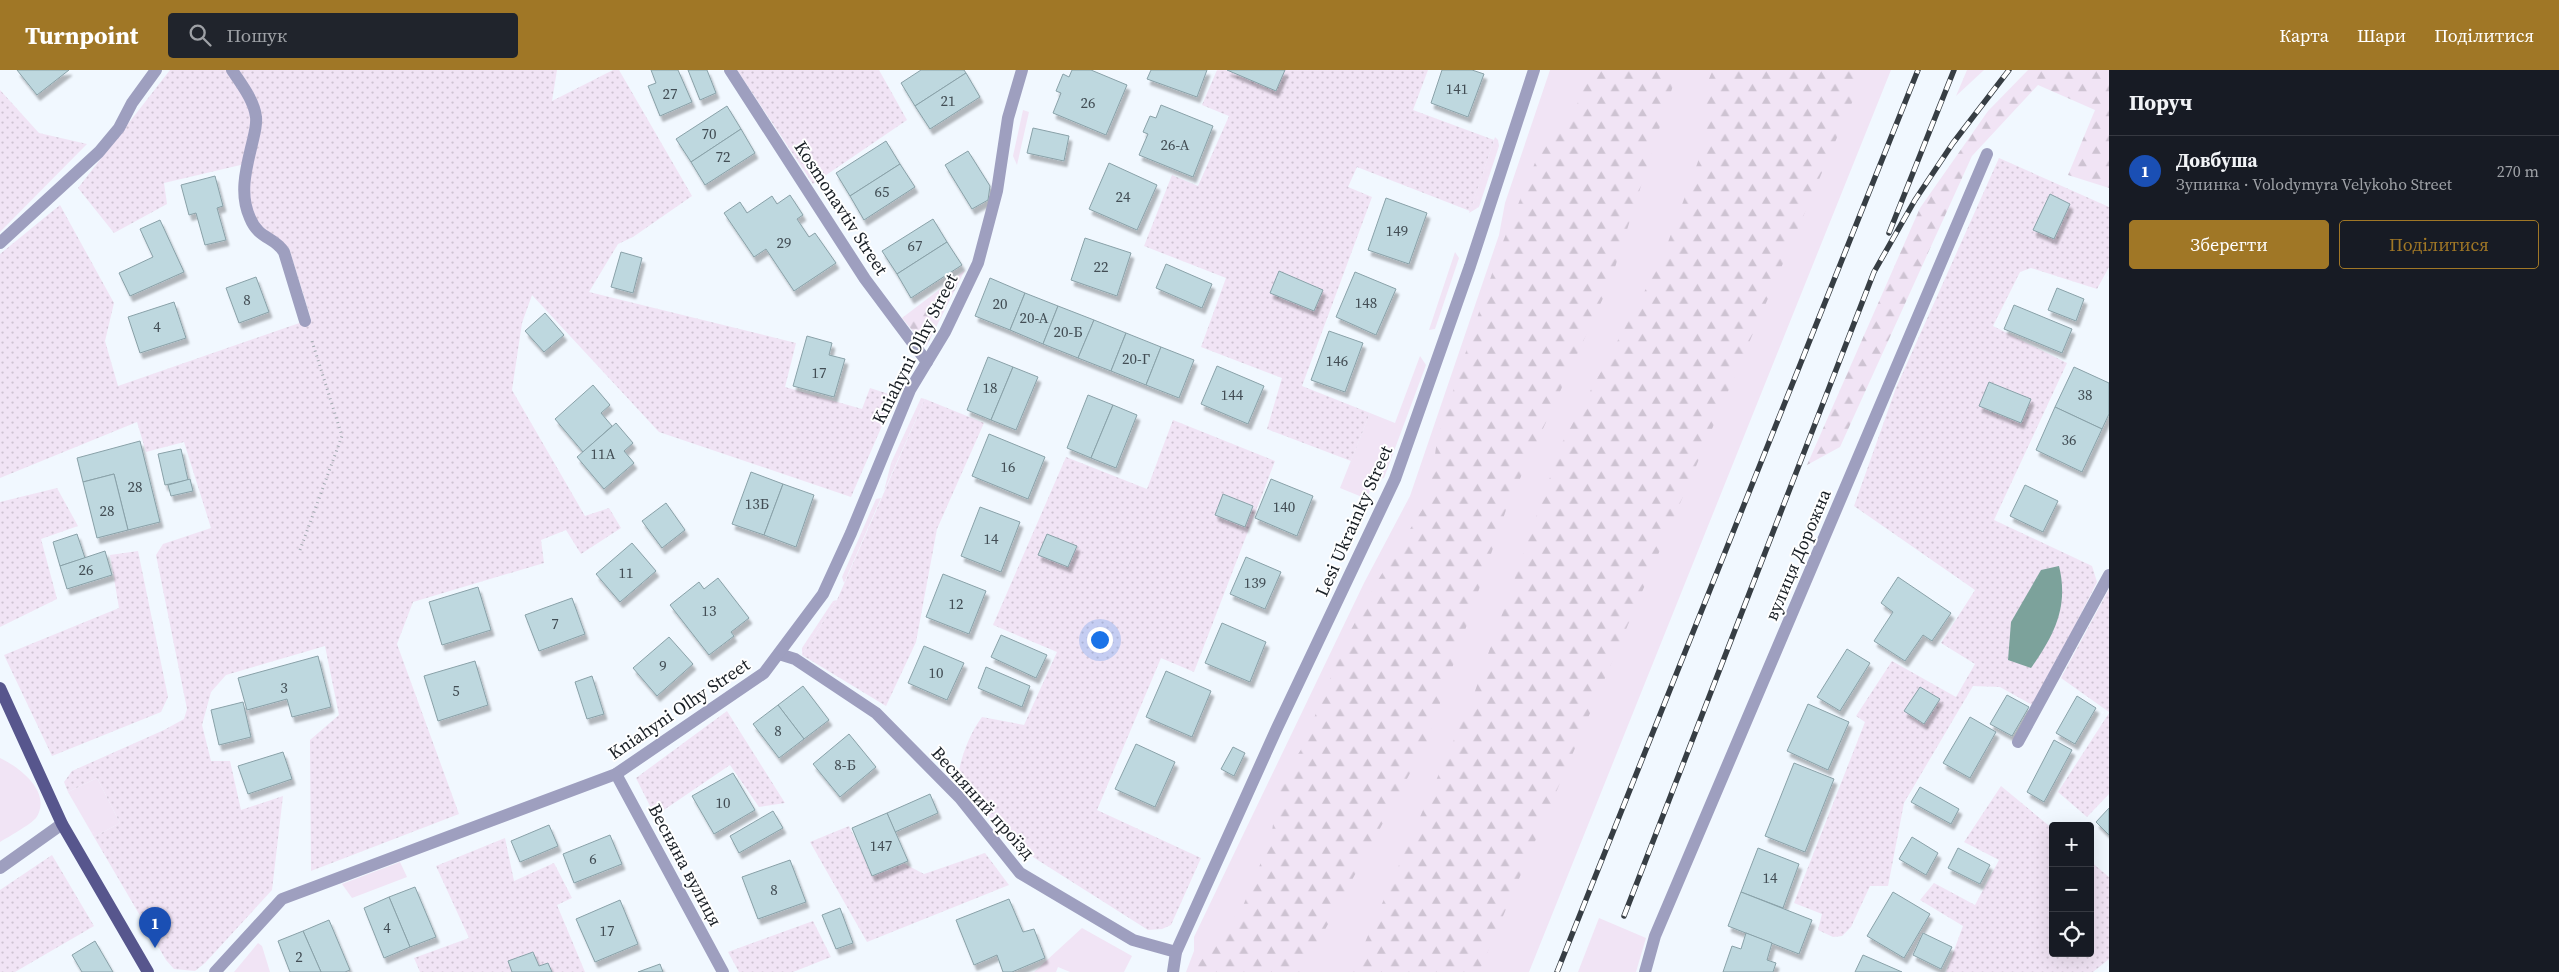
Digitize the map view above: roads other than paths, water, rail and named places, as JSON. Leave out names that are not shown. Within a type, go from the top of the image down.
[{"type":"main road","points":[[0,688],[62,824],[148,972]]},
{"type":"street","points":[[0,243],[99,152],[119,128],[132,103],[156,70]]},
{"type":"street","points":[[232,70],[249,98],[256,117],[256,129],[244,176],[244,201],[255,229],[266,239],[277,243],[284,252],[305,320]]},
{"type":"street","name":"Kosmonavtiv Street","points":[[730,70],[865,279],[927,362]]},
{"type":"street","name":"Kniahyni Olhy Street","points":[[215,972],[282,899],[616,774],[764,673],[823,594],[851,533],[910,390],[927,362],[978,264],[996,191],[1008,118],[1022,70]]},
{"type":"street","name":"Lesi Ukrainky Street","points":[[1173,972],[1176,952],[1277,728],[1395,479],[1470,266],[1534,70]]},
{"type":"street","name":"вулиця Дорожна","points":[[1645,972],[1656,936],[1987,154]]},
{"type":"street","points":[[2018,742],[2109,575]]},
{"type":"street","name":"Весняний проїзд","points":[[779,654],[795,660],[876,713],[960,798],[1020,873],[1133,940],[1176,952]]},
{"type":"street","name":"Весняна вулиця","points":[[616,774],[723,972]]},
{"type":"street","points":[[0,868],[62,824]]},
{"type":"railway","points":[[1557,972],[1918,70]]},
{"type":"railway","points":[[1889,233],[1954,70]]},
{"type":"railway","points":[[1624,916],[1874,272],[1915,200],[1953,143],[2009,70]]},
{"type":"place","name":"Довбуша","points":[[155,948]]}]
